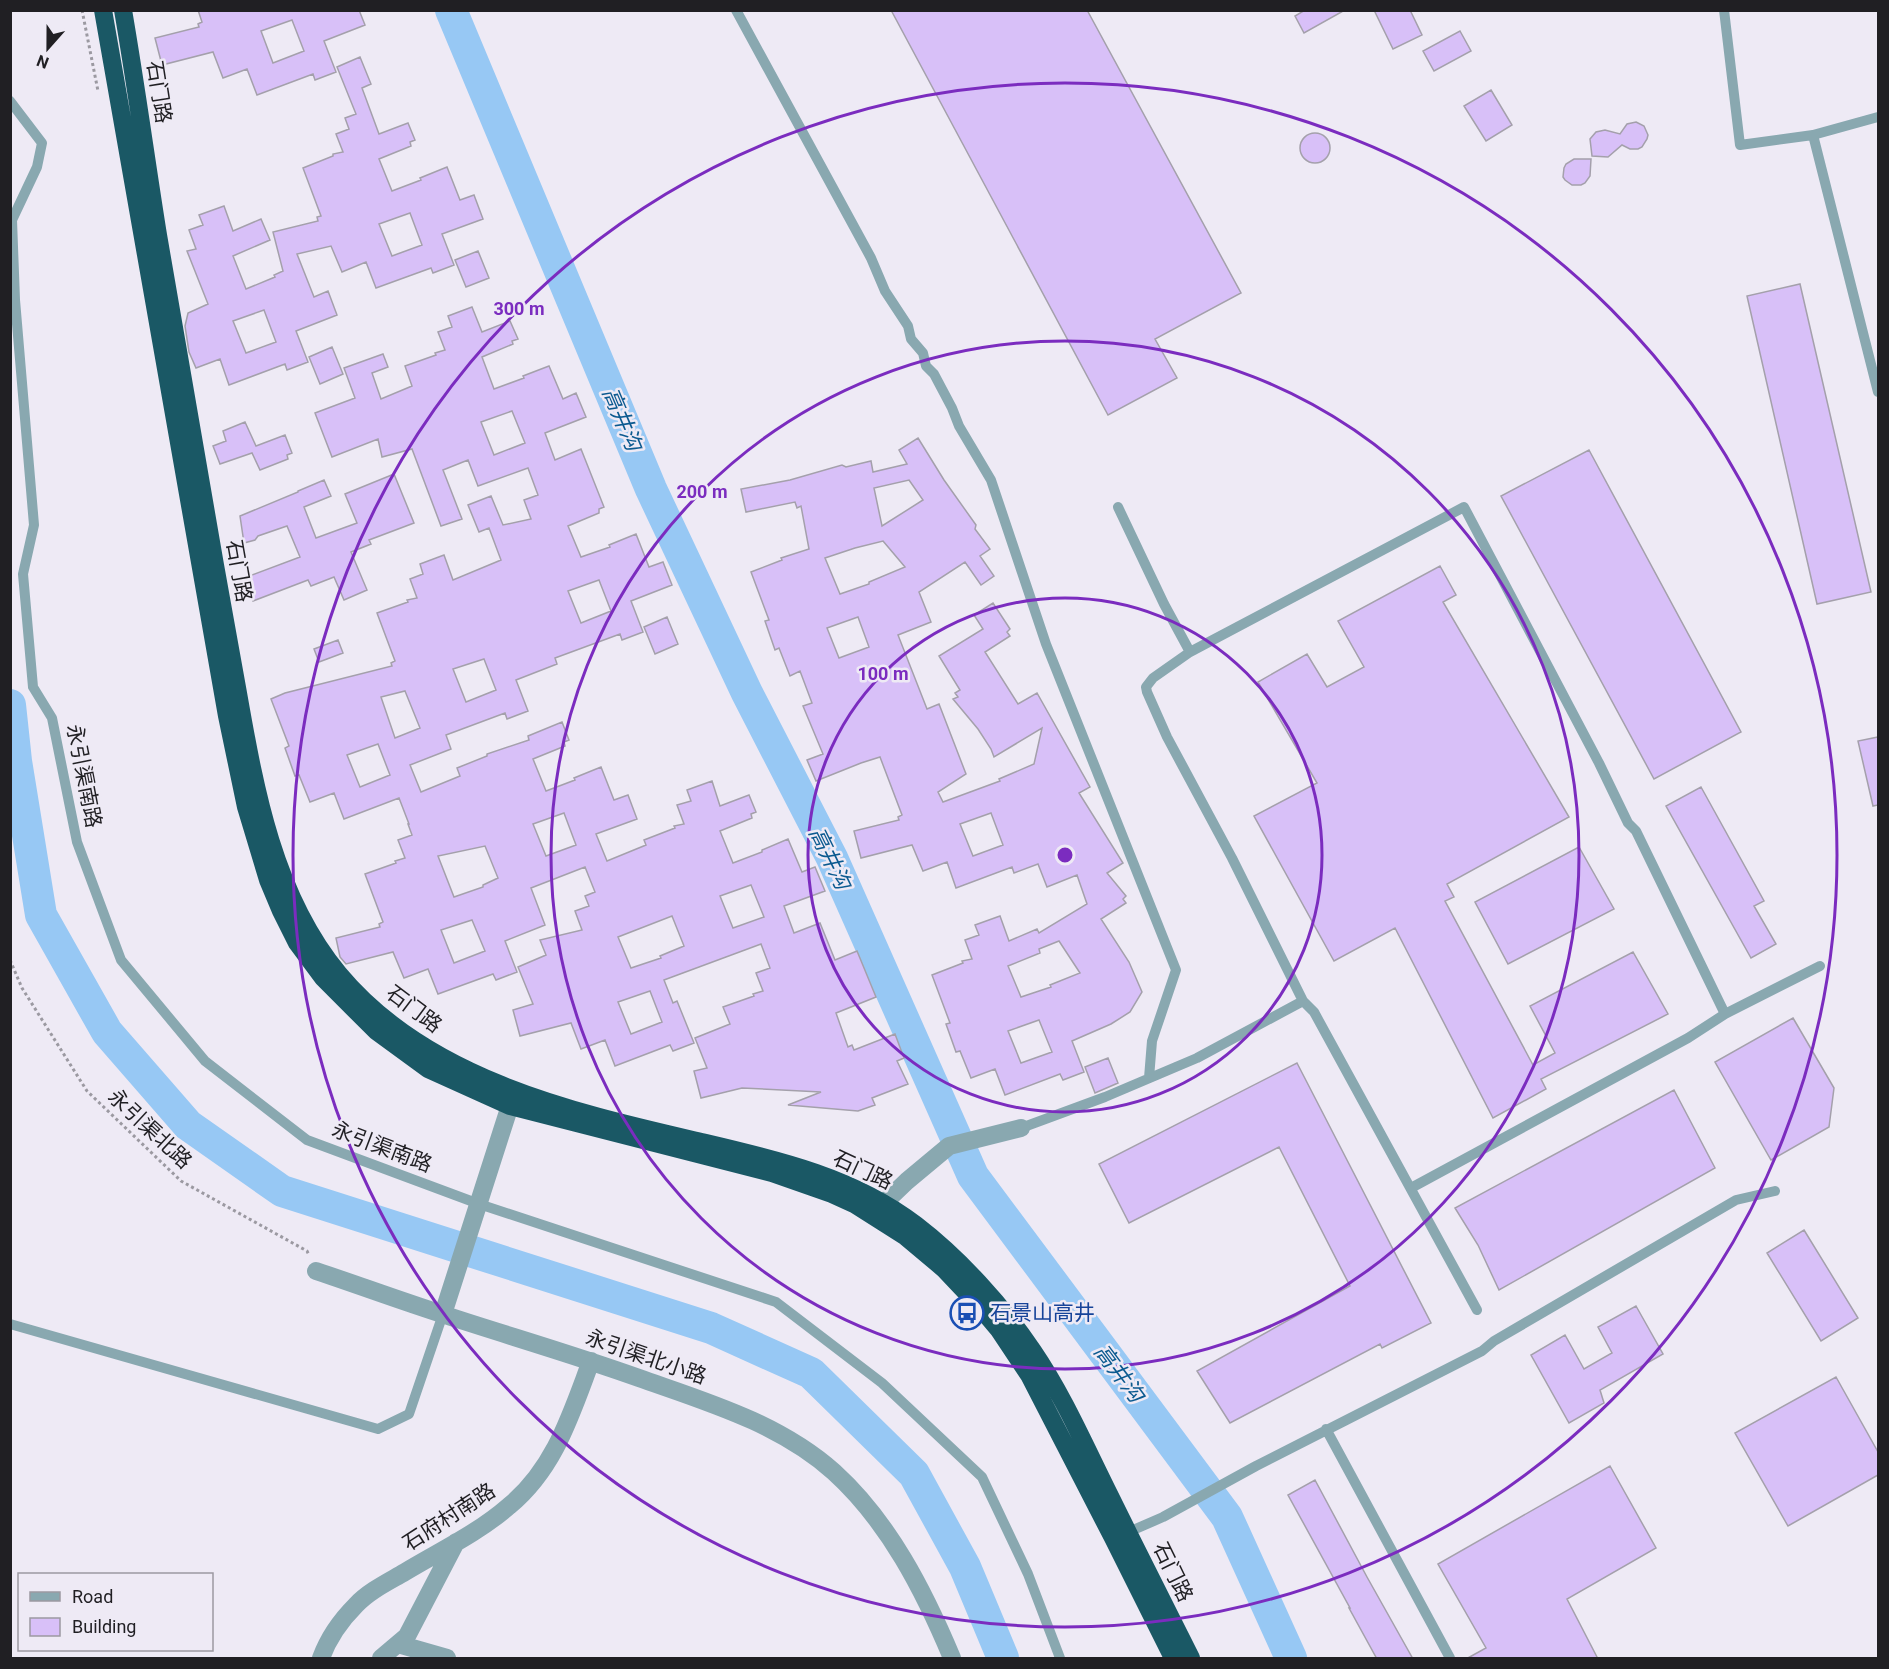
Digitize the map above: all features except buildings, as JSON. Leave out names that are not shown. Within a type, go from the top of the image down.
[{"type":"highway","name":"石门路","points":[[103,10],[227,716],[246,807],[268,880],[297,943],[323,978],[376,1031],[428,1069],[512,1099],[772,1173],[854,1204],[879,1209],[906,1237],[944,1269],[999,1330],[1029,1374],[1191,1659]]},
{"type":"highway","name":"石门路","points":[[123,10],[188,413],[244,730],[262,810],[282,875],[311,933],[327,957],[341,976],[382,1016],[441,1058],[512,1099]]},
{"type":"highway","name":"石门路","points":[[1121,1535],[1173,1659]]},
{"type":"street","points":[[445,1307],[512,1099]]},
{"type":"street","points":[[879,1209],[949,1146],[1021,1128]]},
{"type":"street","name":"永引渠北小路","points":[[315,1271],[445,1307],[721,1407],[796,1443],[833,1472],[863,1502],[903,1556],[952,1659]]},
{"type":"street","name":"石府村南路","points":[[321,1659],[325,1647],[344,1619],[370,1593],[480,1528],[510,1505],[540,1474],[557,1446],[591,1360]]},
{"type":"street","points":[[381,1659],[406,1636],[456,1542]]},
{"type":"street","points":[[398,1644],[447,1659]]},
{"type":"lane","points":[[736,10],[871,258],[885,291],[908,326],[911,339],[923,353],[926,366],[934,374],[959,426],[992,480],[1046,644],[1176,970],[1152,1041],[1149,1078]]},
{"type":"lane","points":[[1724,10],[1740,145],[1813,135],[1878,117]]},
{"type":"lane","name":"永引渠南路","points":[[10,101],[42,143],[37,167],[12,220],[15,300],[34,525],[23,574],[33,687],[52,718],[77,842],[121,960],[205,1061],[307,1140],[479,1204]]},
{"type":"lane","points":[[1813,135],[1874,351],[1878,392]]},
{"type":"lane","points":[[1118,507],[1164,604],[1190,652]]},
{"type":"lane","points":[[1477,1310],[1314,1012],[1303,1002],[1232,858],[1167,737],[1146,692],[1146,687],[1153,678],[1190,652],[1464,507],[1599,763],[1628,823],[1636,831],[1725,1014]]},
{"type":"lane","points":[[1411,1188],[1688,1038],[1725,1014],[1820,966]]},
{"type":"lane","points":[[1021,1128],[1105,1097],[1197,1058],[1303,1002]]},
{"type":"lane","points":[[1121,1535],[1171,1513],[1326,1429],[1482,1351],[1494,1341],[1720,1208],[1736,1200],[1775,1191]]},
{"type":"lane","points":[[479,1204],[776,1302],[882,1383],[982,1478],[1028,1574],[1060,1659]]},
{"type":"lane","points":[[10,1324],[378,1429],[410,1414],[445,1307]]},
{"type":"lane","points":[[1326,1429],[1450,1659]]},
{"type":"path","name":"永引渠北路","points":[[10,960],[22,988],[87,1091],[181,1181],[308,1251],[315,1271]]},
{"type":"waterway","name":"高井沟","points":[[451,10],[651,489],[747,693],[832,858],[973,1176],[1227,1517],[1291,1658]]},
{"type":"waterway","points":[[10,705],[16,761],[41,915],[107,1032],[188,1125],[282,1191],[711,1328],[811,1373],[914,1474],[965,1567],[1003,1658]]},
{"type":"place","name":"石景山高井","points":[[967,1313]]}]
